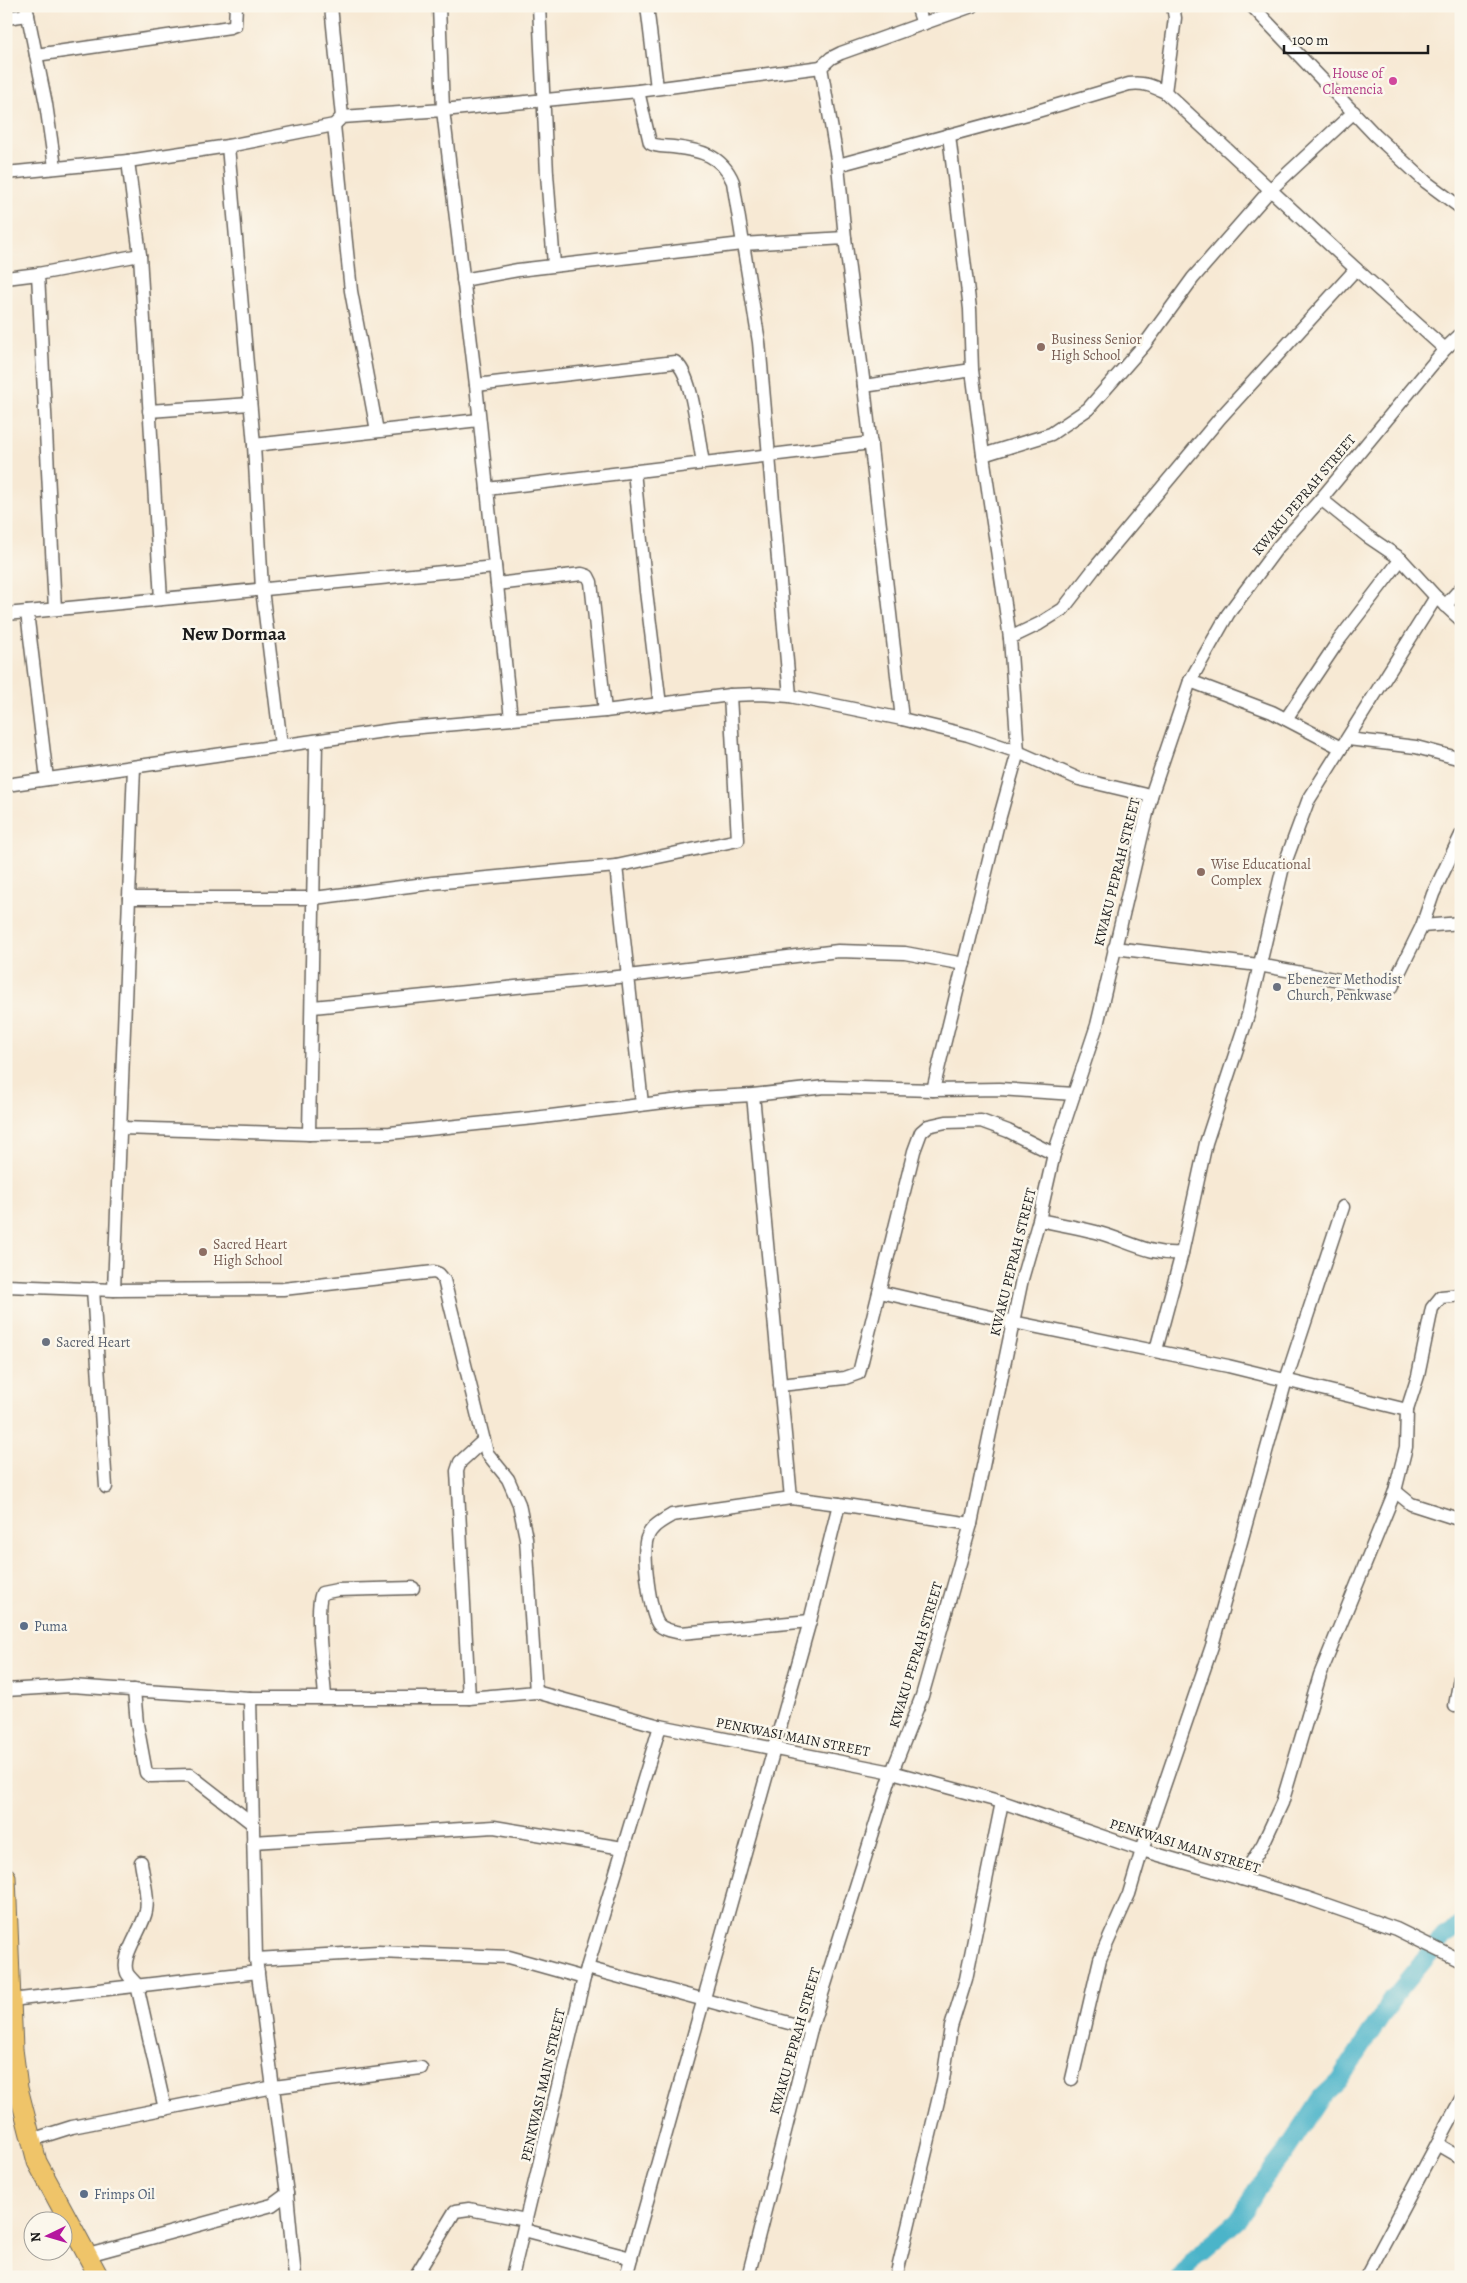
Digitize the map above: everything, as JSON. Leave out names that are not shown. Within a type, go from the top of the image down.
[{"type":"highway","points":[[6,1877],[10,2000],[18,2088],[37,2162],[99,2277]]},
{"type":"street","points":[[36,55],[230,27],[236,25],[236,6]]},
{"type":"street","points":[[330,6],[351,291],[378,431]]},
{"type":"street","points":[[439,6],[443,110],[476,385],[511,720]]},
{"type":"street","points":[[539,6],[545,98],[547,174],[554,265]]},
{"type":"street","points":[[647,6],[657,88]]},
{"type":"street","points":[[917,6],[923,24]]},
{"type":"street","points":[[6,173],[128,161],[228,146],[338,121],[545,98],[638,91],[821,67],[831,58],[841,53],[972,6]]},
{"type":"street","points":[[1165,92],[1175,18],[1173,6]]},
{"type":"street","points":[[1252,6],[1375,135],[1426,182],[1461,208]]},
{"type":"street","points":[[6,18],[27,10],[46,104],[55,168]]},
{"type":"street","points":[[821,67],[838,165],[844,238],[871,443],[902,718]]},
{"type":"street","points":[[838,165],[1141,82],[1165,92],[1445,349]]},
{"type":"street","points":[[638,91],[650,143],[701,151],[712,157],[730,174],[733,182],[759,342],[790,696]]},
{"type":"street","points":[[983,456],[1051,434],[1088,409],[1145,344],[1193,278],[1272,189],[1354,112]]},
{"type":"street","points":[[933,1090],[997,827],[1018,752],[1010,638],[972,370],[970,309],[949,134]]},
{"type":"street","points":[[228,146],[254,445],[262,590],[281,745]]},
{"type":"street","points":[[128,161],[140,255],[161,599]]},
{"type":"street","points":[[463,280],[554,265],[742,244],[844,238]]},
{"type":"street","points":[[6,278],[140,255]]},
{"type":"street","points":[[1010,638],[1064,609],[1094,569],[1220,418],[1356,269]]},
{"type":"street","points":[[38,274],[55,609]]},
{"type":"street","name":"KWAKU PEPRAH STREET","points":[[748,2277],[811,2029],[892,1772],[922,1696],[971,1524],[1013,1322],[1054,1154],[1097,1025],[1151,796],[1190,681],[1228,614],[1278,547],[1321,499],[1445,349],[1461,334]]},
{"type":"street","points":[[476,385],[675,362],[680,365],[688,382],[702,462]]},
{"type":"street","points":[[864,386],[972,370]]},
{"type":"street","points":[[150,411],[250,404]]},
{"type":"street","points":[[254,445],[479,420]]},
{"type":"street","points":[[487,489],[871,443]]},
{"type":"street","points":[[634,471],[660,705]]},
{"type":"street","points":[[1321,499],[1367,536],[1401,559],[1441,602],[1461,620]]},
{"type":"street","points":[[1286,719],[1339,640],[1401,559]]},
{"type":"street","points":[[6,614],[495,567]]},
{"type":"street","points":[[497,584],[582,574],[588,576],[591,582],[605,711]]},
{"type":"street","points":[[1156,1350],[1182,1253],[1206,1143],[1248,1015],[1282,871],[1308,801],[1441,602],[1461,588]]},
{"type":"street","points":[[27,612],[47,779]]},
{"type":"street","points":[[1190,681],[1345,743],[1416,747],[1461,758]]},
{"type":"street","points":[[129,898],[314,898],[434,883],[616,866],[738,840],[730,695]]},
{"type":"street","points":[[6,785],[398,729],[605,711],[730,695],[790,696],[902,718],[1018,752],[1079,779],[1151,796]]},
{"type":"street","points":[[309,1134],[313,1007],[316,741]]},
{"type":"street","points":[[114,1290],[134,767]]},
{"type":"street","points":[[1114,948],[1259,965],[1387,990],[1392,987],[1422,926],[1433,894],[1461,835]]},
{"type":"street","points":[[616,866],[642,1104]]},
{"type":"street","points":[[1422,926],[1461,923]]},
{"type":"street","points":[[313,1007],[628,976],[838,951],[905,953],[964,964]]},
{"type":"street","points":[[121,1128],[309,1134],[390,1133],[697,1098],[753,1095],[825,1087],[1000,1090],[1074,1094]]},
{"type":"street","points":[[753,1095],[791,1498]]},
{"type":"street","points":[[780,1385],[845,1378],[859,1372],[914,1151],[922,1132],[928,1126],[946,1122],[982,1121],[1008,1131],[1054,1154]]},
{"type":"street","points":[[1072,2079],[1100,1959],[1129,1894],[1142,1850],[1212,1646],[1286,1380],[1343,1207]]},
{"type":"street","points":[[1039,1220],[1096,1232],[1145,1250],[1165,1254],[1182,1253]]},
{"type":"street","points":[[6,1286],[114,1290],[283,1289],[434,1272],[439,1274],[444,1280],[487,1453],[508,1479],[519,1504],[524,1530],[536,1692]]},
{"type":"street","points":[[93,1289],[106,1487]]},
{"type":"street","points":[[880,1292],[1013,1322],[1156,1350],[1407,1410]]},
{"type":"street","points":[[1241,1879],[1263,1844],[1282,1803],[1320,1675],[1395,1491],[1406,1447],[1407,1410],[1418,1376],[1432,1308],[1440,1297],[1461,1295]]},
{"type":"street","points":[[469,1698],[456,1471],[460,1462],[484,1440]]},
{"type":"street","points":[[1395,1491],[1411,1504],[1461,1520]]},
{"type":"street","points":[[810,1622],[681,1633],[667,1630],[660,1626],[655,1617],[646,1562],[646,1538],[656,1524],[672,1515],[791,1498],[971,1524]]},
{"type":"street","points":[[626,2277],[810,1622],[839,1504]]},
{"type":"street","points":[[326,1697],[319,1600],[322,1593],[337,1590],[413,1588]]},
{"type":"street","points":[[1454,1706],[1461,1672]]},
{"type":"street","points":[[6,1690],[71,1686],[250,1698],[469,1698],[536,1692],[660,1726]]},
{"type":"street","points":[[134,1690],[137,1724],[146,1773],[151,1776],[190,1775],[253,1824]]},
{"type":"street","points":[[250,1698],[256,1958],[274,2087],[295,2277]]},
{"type":"street","name":"PENKWASI MAIN STREET","points":[[512,2277],[585,1973],[660,1726],[892,1772],[1002,1802],[1142,1850],[1307,1898],[1396,1929],[1461,1961]]},
{"type":"street","points":[[896,2277],[943,2080],[951,2028],[966,1979],[1002,1802]]},
{"type":"street","points":[[254,1842],[494,1827],[623,1848]]},
{"type":"street","points":[[141,1862],[147,1897],[145,1918],[126,1963],[127,1973],[137,1985],[165,2110]]},
{"type":"street","points":[[256,1958],[378,1952],[509,1957],[704,2000],[811,2029]]},
{"type":"street","points":[[10,2000],[258,1972]]},
{"type":"street","points":[[31,2140],[72,2127],[274,2087],[421,2068]]},
{"type":"street","points":[[1366,2277],[1461,2099]]},
{"type":"street","points":[[1437,2144],[1461,2158]]},
{"type":"street","points":[[88,2255],[272,2205],[287,2194]]},
{"type":"street","points":[[414,2277],[456,2211],[469,2209],[631,2258]]},
{"type":"waterway","points":[[1181,2277],[1193,2259],[1239,2219],[1256,2190],[1285,2153],[1321,2098],[1339,2081],[1394,1997],[1444,1936],[1461,1925]]},
{"type":"place","name":"House of Clemencia","points":[[1393,81]]},
{"type":"place","name":"Business Senior High School","points":[[1041,347]]},
{"type":"place","name":"Wise Educational Complex","points":[[1201,872]]},
{"type":"place","name":"Ebenezer Methodist Church, Penkwase","points":[[1277,987]]},
{"type":"place","name":"Sacred Heart High School","points":[[203,1252]]},
{"type":"place","name":"Sacred Heart","points":[[46,1342]]},
{"type":"place","name":"Puma","points":[[24,1626]]},
{"type":"place","name":"Frimps Oil","points":[[84,2194]]},
{"type":"district","name":"New Dormaa","points":[[234,634]]}]
